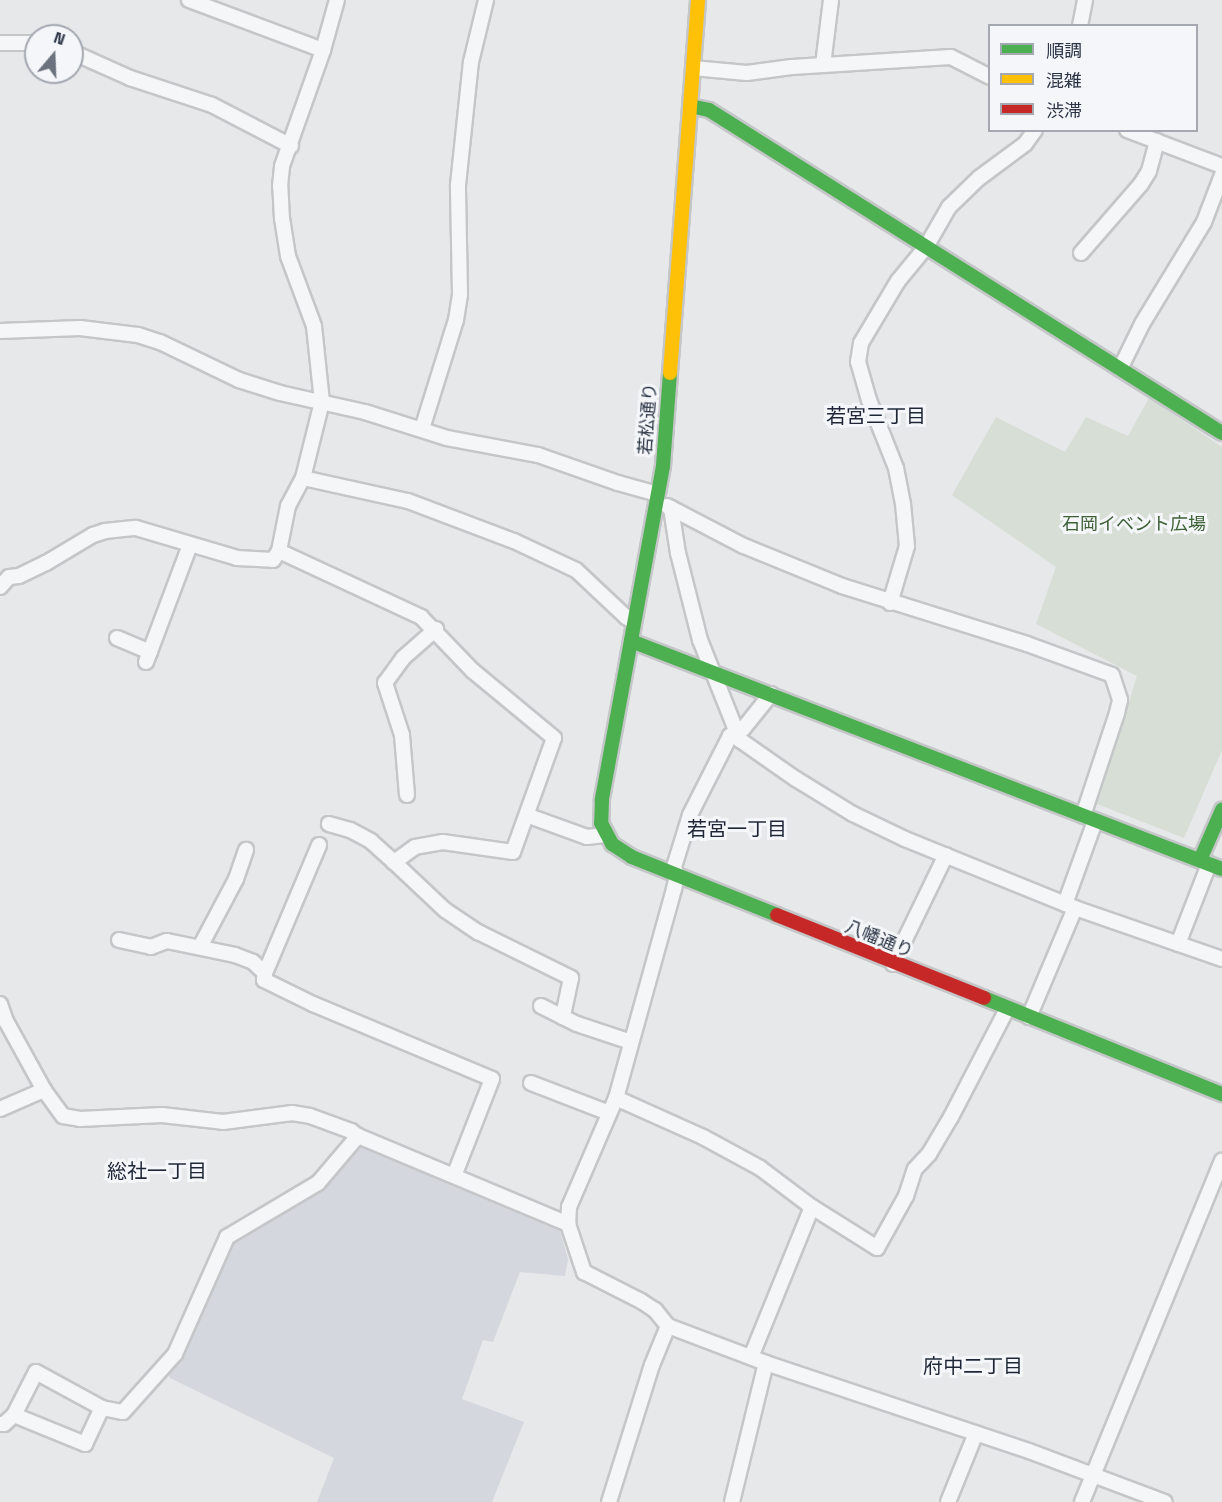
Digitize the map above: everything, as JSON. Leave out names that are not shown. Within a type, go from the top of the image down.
[{"type":"street","points":[[189,0],[323,50]]},
{"type":"street","points":[[0,587],[9,577],[19,576],[93,535],[105,531],[136,528],[190,545],[258,561],[273,560],[279,551],[288,506],[303,478],[322,402],[314,326],[288,256],[282,219],[280,186],[282,166],[291,146],[323,50],[337,0]]},
{"type":"street","points":[[422,429],[456,320],[460,294],[457,232],[458,176],[471,62],[486,0]]},
{"type":"street","name":"若松通り","points":[[607,835],[601,823],[602,800],[663,466],[698,0]]},
{"type":"street","points":[[823,65],[831,0]]},
{"type":"street","points":[[1080,24],[1085,0]]},
{"type":"street","points":[[0,44],[24,43]]},
{"type":"street","points":[[84,57],[129,78],[212,105],[291,146]]},
{"type":"street","points":[[693,68],[747,73],[823,65],[951,57],[988,76]]},
{"type":"street","points":[[690,106],[709,110],[1222,433]]},
{"type":"street","points":[[890,603],[907,546],[903,504],[896,468],[858,362],[861,343],[898,280],[926,247],[949,207],[979,178],[1025,144],[1034,132]]},
{"type":"street","points":[[1132,132],[1222,166]]},
{"type":"street","points":[[1081,253],[1141,184],[1149,171],[1157,141]]},
{"type":"street","points":[[1120,369],[1142,324],[1204,222],[1222,175]]},
{"type":"street","points":[[0,331],[80,328],[138,335],[160,342],[239,380],[280,393],[322,402],[447,438],[538,455],[657,498],[671,508],[744,546],[890,603],[1027,644],[1112,675],[1119,700],[1117,714],[1089,818],[1070,906],[1029,1017]]},
{"type":"street","points":[[303,478],[408,501],[523,544],[576,570],[634,622]]},
{"type":"street","points":[[671,508],[686,588],[700,640],[740,740],[796,779],[853,814],[1070,906],[1222,959]]},
{"type":"street","points":[[117,638],[148,657],[190,545]]},
{"type":"street","points":[[279,551],[412,612],[436,629],[473,671],[554,738],[529,816],[513,852],[443,842],[415,847],[394,862]]},
{"type":"street","points":[[407,795],[402,735],[385,683],[403,657],[436,629]]},
{"type":"street","points":[[631,641],[1222,869]]},
{"type":"street","points":[[771,694],[743,729],[730,736],[690,815],[675,867],[677,876],[616,1098],[569,1207],[568,1224],[584,1272],[642,1301],[655,1310],[669,1326],[766,1363],[976,1433],[1165,1502]]},
{"type":"street","points":[[1178,944],[1222,810]]},
{"type":"street","points":[[529,816],[587,837],[607,835]]},
{"type":"street","points":[[329,824],[350,830],[370,841],[445,910],[478,932],[571,978],[563,1017]]},
{"type":"street","name":"八幡通り","points":[[607,835],[621,852],[677,876],[1222,1094]]},
{"type":"street","points":[[319,845],[264,980],[313,1004],[492,1078],[454,1176]]},
{"type":"street","points":[[200,947],[236,879],[246,850]]},
{"type":"street","points":[[893,964],[946,855]]},
{"type":"street","points":[[119,940],[151,948],[167,941],[225,951],[252,962],[265,973]]},
{"type":"street","points":[[0,1004],[6,1021],[44,1090],[63,1116],[80,1119],[162,1115],[223,1122],[292,1113],[341,1127],[568,1224]]},
{"type":"street","points":[[541,1006],[563,1017],[631,1042]]},
{"type":"street","points":[[616,1098],[703,1137],[760,1168],[812,1207],[877,1248],[906,1196],[915,1169],[929,1154],[951,1116],[1007,1009]]},
{"type":"street","points":[[531,1083],[609,1113]]},
{"type":"street","points":[[0,1109],[44,1090]]},
{"type":"street","points":[[0,1424],[4,1424],[14,1415],[36,1372],[102,1408],[123,1412],[175,1354],[227,1237],[318,1183],[358,1136]]},
{"type":"street","points":[[1082,1502],[1222,1161]]},
{"type":"street","points":[[751,1357],[812,1207]]},
{"type":"street","points":[[609,1502],[652,1365],[669,1326]]},
{"type":"street","points":[[734,1501],[766,1363]]},
{"type":"street","points":[[14,1415],[85,1444],[102,1408]]},
{"type":"street","points":[[948,1502],[976,1433]]},
{"type":"shaded area","points":[[358,1146],[560,1231],[568,1259],[565,1276],[520,1272],[493,1342],[483,1340],[462,1399],[524,1422],[492,1502],[317,1502],[334,1458],[170,1378],[169,1374],[181,1355],[233,1242],[325,1189]]},
{"type":"green space","name":"石岡イベント広場","points":[[1149,398],[1222,447],[1222,750],[1184,838],[1097,804],[1137,676],[1036,624],[1056,567],[952,495],[996,417],[1065,452],[1086,417],[1128,436]]},
{"type":"traffic: fast","points":[[690,106],[709,110],[1222,433]]},
{"type":"traffic: fast","points":[[670,373],[663,466],[602,800],[601,823],[612,844],[632,857],[777,915]]},
{"type":"traffic: fast","points":[[631,641],[1222,869]]},
{"type":"traffic: fast","points":[[1200,860],[1222,810]]},
{"type":"traffic: fast","points":[[984,998],[1222,1094]]},
{"type":"traffic: slow","points":[[670,373],[698,0]]},
{"type":"traffic: jam","points":[[777,915],[984,998]]},
{"type":"district","name":"若宮三丁目","points":[[876,416]]},
{"type":"district","name":"若宮一丁目","points":[[737,829]]},
{"type":"district","name":"総社一丁目","points":[[157,1171]]},
{"type":"district","name":"府中二丁目","points":[[973,1366]]}]
